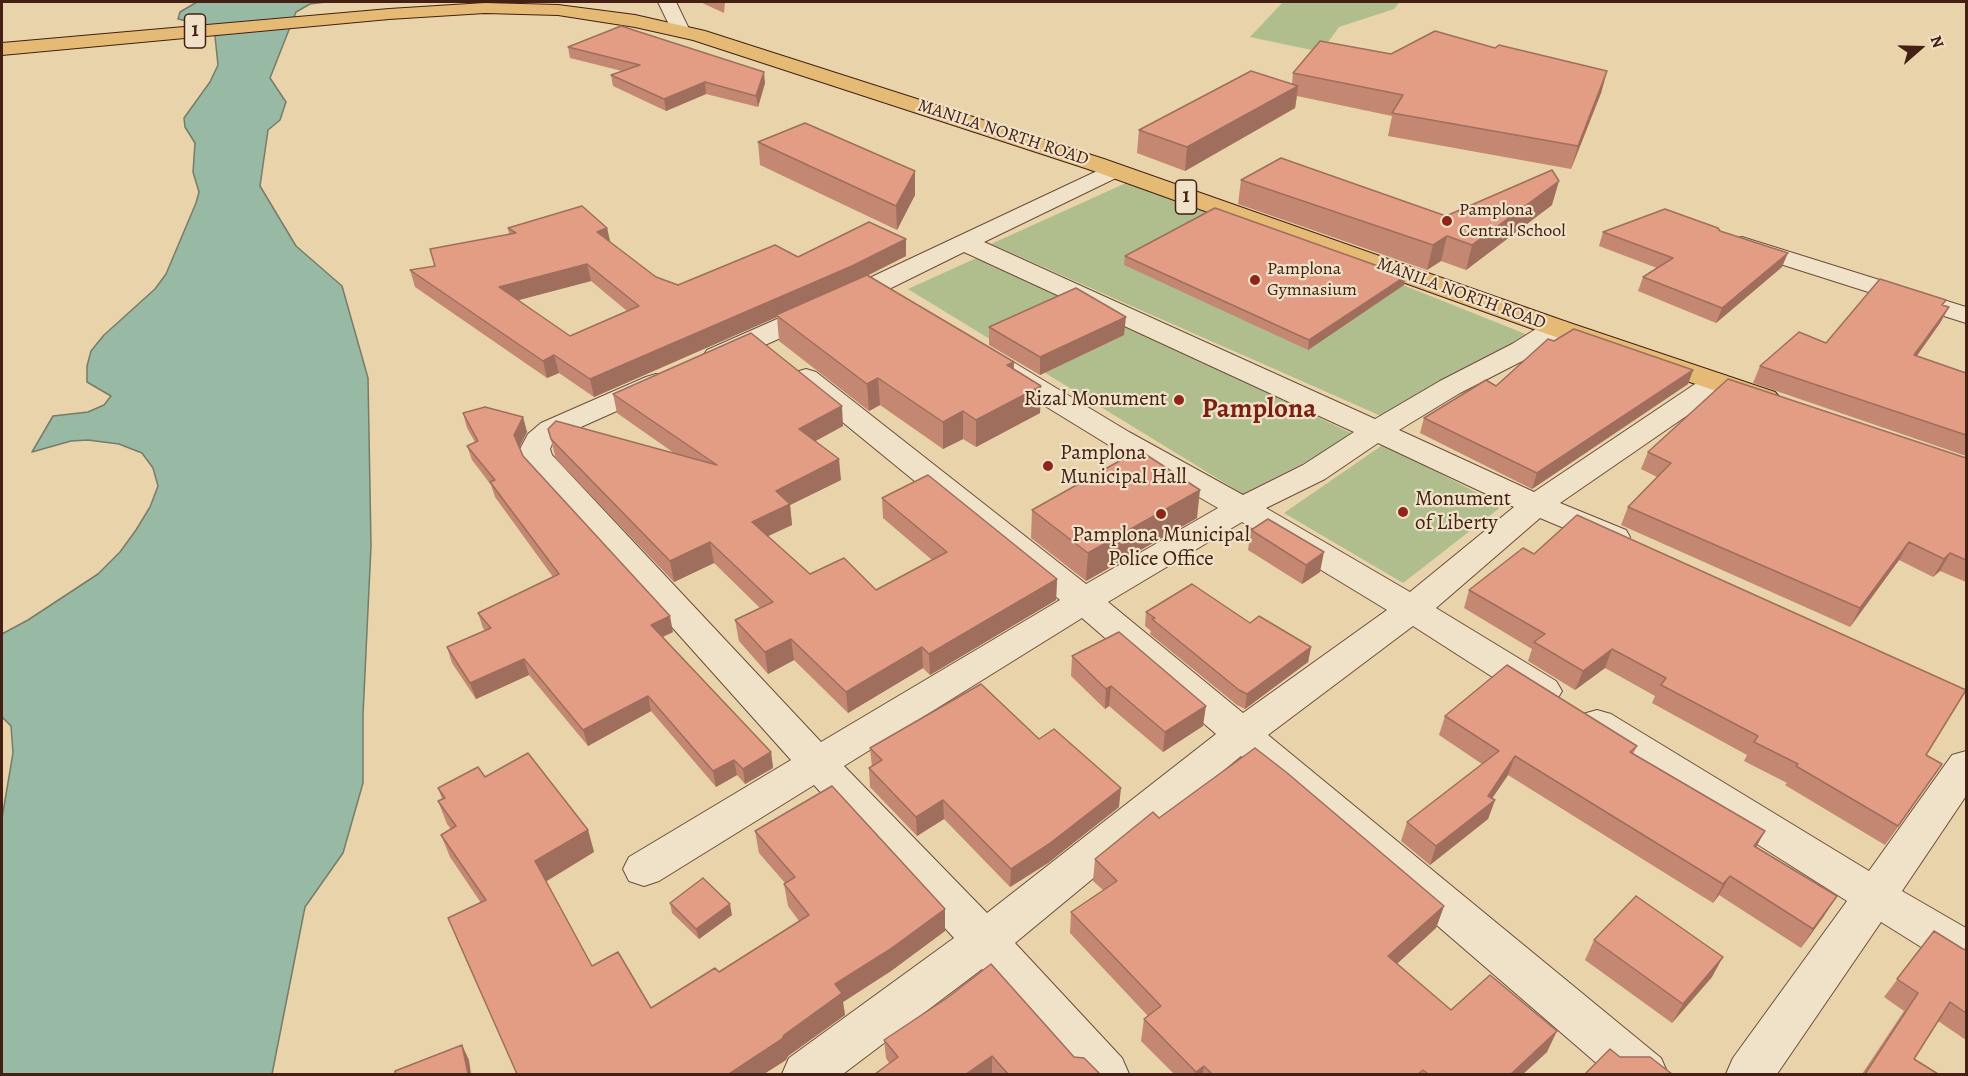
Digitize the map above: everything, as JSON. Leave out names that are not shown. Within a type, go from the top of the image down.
[{"type":"highway","name":"MANILA NORTH ROAD","points":[[2,49],[389,14],[485,8],[558,9],[681,31],[899,99],[1112,171],[1557,328],[1785,405]]},
{"type":"street","points":[[667,2],[681,31]]},
{"type":"street","points":[[1105,1074],[537,457],[535,449],[539,440],[552,429],[872,287],[1112,171]]},
{"type":"street","points":[[1725,238],[1966,315]]},
{"type":"street","points":[[963,242],[1242,368],[1536,505],[1640,549]]},
{"type":"street","points":[[872,287],[901,305]]},
{"type":"street","points":[[644,869],[1084,601],[1242,508],[1314,472],[1376,431],[1450,387],[1522,350],[1557,328]]},
{"type":"street","points":[[756,338],[1084,601],[1644,1074]]},
{"type":"street","points":[[980,354],[1118,438],[1242,508],[1412,609],[1966,951]]},
{"type":"street","points":[[806,1074],[985,941],[1242,734],[1412,609],[1536,505],[1718,382]]},
{"type":"street","points":[[1750,1074],[1966,766]]},
{"type":"shaded area","points":[[197,2],[326,2],[310,4],[296,12],[270,78],[286,102],[280,120],[268,130],[260,186],[296,246],[342,286],[368,378],[371,546],[363,715],[363,783],[343,853],[305,907],[272,1074],[2,1074],[2,818],[13,753],[11,726],[2,717],[2,634],[28,620],[98,574],[120,552],[136,530],[150,507],[158,486],[153,468],[142,453],[119,444],[88,440],[71,441],[32,452],[53,416],[88,412],[104,405],[111,396],[87,382],[87,366],[91,351],[104,335],[155,289],[166,274],[196,203],[199,192],[193,172],[195,143],[185,127],[184,118],[210,82],[218,65],[214,27],[178,19],[180,12]]},
{"type":"shaded area","points":[[1283,2],[1400,2],[1394,9],[1339,27],[1321,52],[1250,37]]},
{"type":"shaded area","points":[[1126,183],[1245,222],[1538,339],[1381,416],[991,244]]},
{"type":"shaded area","points":[[981,256],[1357,436],[1243,494],[908,289]]},
{"type":"shaded area","points":[[1384,444],[1502,506],[1403,583],[1284,513]]},
{"type":"building","points":[[621,26],[764,72],[756,96],[705,82],[664,99],[611,75],[640,65],[568,47]]},
{"type":"building","points":[[1435,31],[1495,48],[1499,45],[1607,71],[1578,146],[1392,113],[1403,95],[1293,73],[1320,41],[1391,54]]},
{"type":"building","points":[[1251,71],[1298,86],[1187,147],[1139,130]]},
{"type":"building","points":[[805,123],[915,171],[896,206],[758,142]]},
{"type":"building","points":[[1281,158],[1446,216],[1552,170],[1559,181],[1472,245],[1447,236],[1433,245],[1241,180]]},
{"type":"building","points":[[582,206],[607,228],[597,232],[656,277],[678,285],[775,245],[798,257],[869,222],[906,239],[852,266],[590,379],[554,355],[543,361],[410,270],[435,266],[430,249],[516,233],[508,228]],"holes":[[[587,264],[639,306],[570,336],[499,287]]]},
{"type":"building","name":"Pamplona Gymnasium","points":[[1215,208],[1406,276],[1309,340],[1125,256]]},
{"type":"building","points":[[1665,209],[1718,228],[1720,231],[1788,253],[1722,308],[1643,277],[1673,258],[1603,232]]},
{"type":"building","points":[[867,275],[1014,362],[1007,365],[1041,386],[976,420],[963,411],[943,422],[878,378],[867,384],[776,315]]},
{"type":"building","points":[[1880,279],[1946,300],[1942,305],[1949,307],[1914,355],[1966,373],[1966,435],[1760,366],[1799,332],[1826,343]]},
{"type":"building","points":[[1076,288],[1126,317],[1040,357],[989,327]]},
{"type":"building","points":[[1574,329],[1693,370],[1537,473],[1424,418],[1486,380],[1496,386],[1548,339],[1554,341]]},
{"type":"building","points":[[751,333],[842,406],[799,429],[839,459],[776,491],[790,504],[752,522],[810,574],[844,558],[876,590],[947,552],[882,498],[928,475],[1057,579],[929,654],[922,647],[846,692],[791,639],[765,652],[735,620],[773,602],[710,542],[670,561],[551,439],[548,429],[556,421],[717,465],[613,394]]},
{"type":"building","points":[[1728,379],[1966,458],[1966,560],[1950,553],[1944,559],[1909,542],[1860,608],[1628,507],[1671,463],[1648,452]]},
{"type":"building","points":[[485,407],[523,417],[514,435],[523,456],[670,616],[651,625],[771,752],[743,769],[734,760],[713,771],[648,696],[583,730],[524,659],[470,683],[447,647],[491,628],[478,613],[559,574],[490,482],[495,480],[467,446],[478,441],[463,413]]},
{"type":"building","points":[[1139,450],[1200,490],[1088,553],[1032,510]]},
{"type":"building","points":[[1577,515],[1966,690],[1926,755],[1942,764],[1898,826],[1796,766],[1798,764],[1754,742],[1758,736],[1661,685],[1666,678],[1612,649],[1583,671],[1534,642],[1545,634],[1469,590],[1523,548],[1534,554]]},
{"type":"building","points":[[1268,519],[1324,552],[1306,565],[1251,530]]},
{"type":"building","points":[[1192,584],[1250,623],[1259,616],[1311,647],[1247,694],[1239,690],[1146,612]]},
{"type":"building","points":[[1119,632],[1206,706],[1165,732],[1111,686],[1106,689],[1072,656]]},
{"type":"building","points":[[1507,665],[1637,746],[1630,752],[1765,831],[1754,846],[1837,896],[1813,929],[1730,876],[1723,884],[1515,756],[1488,796],[1495,800],[1436,846],[1407,822],[1499,751],[1445,716]]},
{"type":"building","points":[[981,684],[1039,739],[1054,729],[1121,788],[1049,844],[1011,869],[943,800],[916,817],[869,768],[882,760],[870,748]]},
{"type":"building","points":[[1255,748],[1444,906],[1388,956],[1451,1010],[1490,975],[1557,1031],[1511,1074],[1428,1074],[1423,1070],[1418,1074],[1212,1074],[1204,1066],[1196,1072],[1144,1019],[1161,1006],[1071,912],[1117,881],[1095,859],[1153,812],[1159,818]]},
{"type":"building","points":[[528,753],[588,830],[535,861],[592,966],[618,952],[651,1008],[715,968],[719,972],[809,915],[784,884],[795,877],[755,831],[832,786],[945,909],[889,950],[835,984],[842,993],[784,1035],[782,1039],[729,1074],[517,1074],[448,918],[486,900],[441,835],[456,826],[438,801],[445,798],[438,788],[478,767],[485,777]]},
{"type":"building","points":[[703,878],[730,904],[696,929],[670,903]]},
{"type":"building","points":[[1636,896],[1723,957],[1683,1004],[1594,940]]},
{"type":"building","points":[[1934,931],[1966,950],[1966,1013],[1950,1002],[1914,1059],[1938,1074],[1865,1074],[1918,993],[1897,979]]},
{"type":"building","points":[[991,964],[1074,1057],[1084,1058],[1100,1074],[1008,1074],[992,1056],[966,1074],[875,1074],[898,1057],[884,1040],[947,998]]},
{"type":"building","points":[[462,1045],[468,1074],[395,1074],[395,1071]]},
{"type":"building","points":[[1610,1049],[1620,1057],[1650,1057],[1672,1074],[1585,1074]]},
{"type":"place","name":"Pamplona Central School","points":[[1447,221]]},
{"type":"place","name":"Pamplona Gymnasium","points":[[1255,280]]},
{"type":"place","name":"Rizal Monument","points":[[1179,400]]},
{"type":"place","name":"Pamplona Municipal Hall","points":[[1048,466]]},
{"type":"place","name":"Monument of Liberty","points":[[1403,512]]},
{"type":"place","name":"Pamplona Municipal Police Office","points":[[1161,514]]},
{"type":"district","name":"Pamplona","points":[[1259,410]]}]
